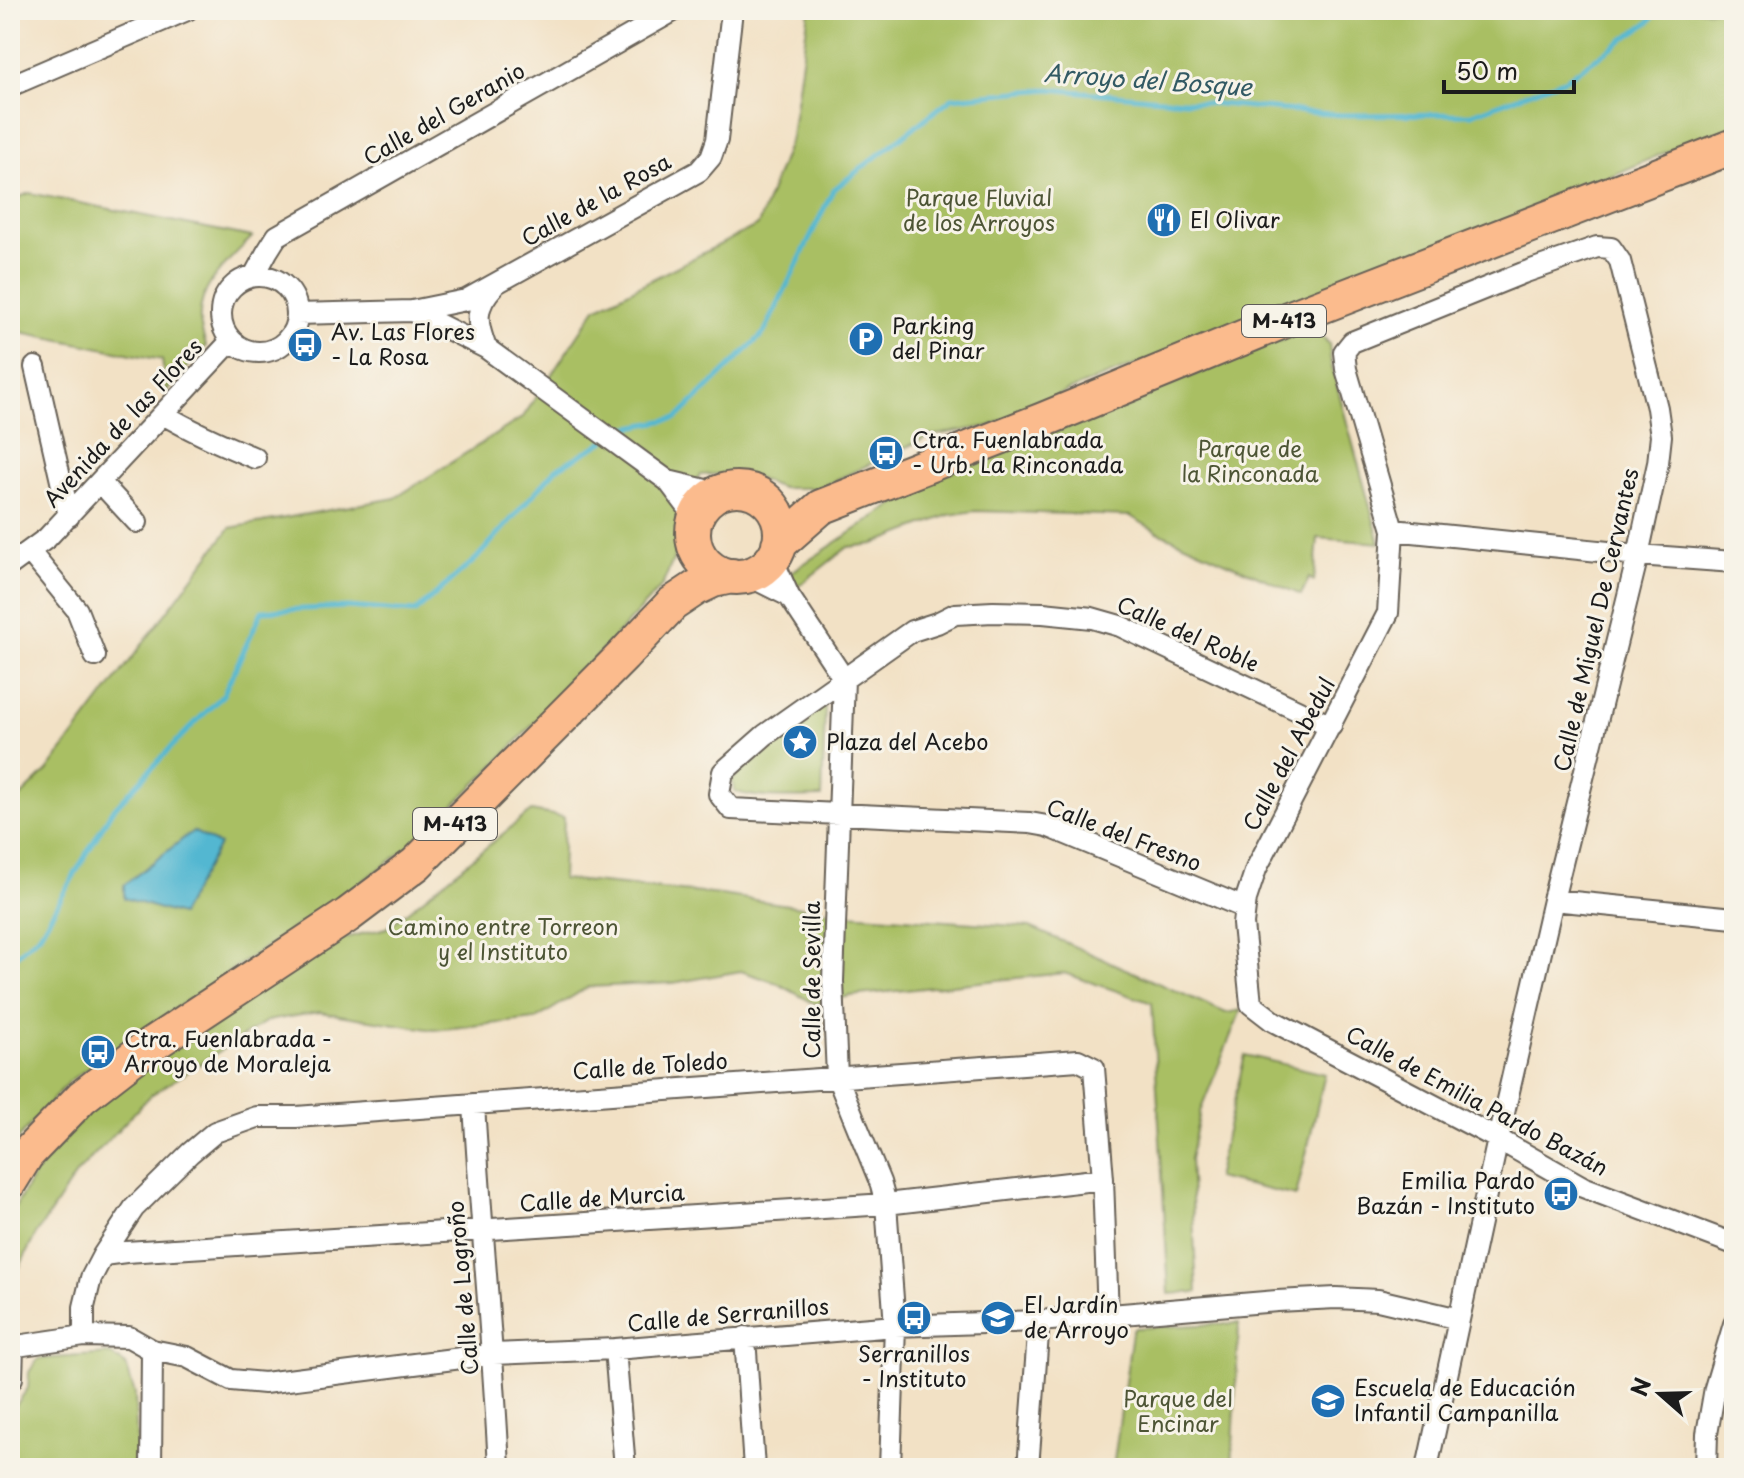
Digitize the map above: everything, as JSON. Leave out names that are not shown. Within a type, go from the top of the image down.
[{"type":"main road","name":"M-413","points":[[15,1167],[82,1097],[131,1060],[348,915],[416,864],[672,604],[713,580],[757,564],[821,507],[1300,315],[1724,153]]},
{"type":"main road","name":"M-413","points":[[672,604],[692,560],[701,507],[709,499],[734,492]]},
{"type":"main road","points":[[734,492],[821,507]]},
{"type":"main road","points":[[695,532],[700,557],[719,573],[757,564],[781,531],[778,517],[761,496],[734,492]]},
{"type":"street","points":[[10,86],[187,10]]},
{"type":"street","name":"Calle del Geranio","points":[[254,276],[277,236],[675,10]]},
{"type":"street","name":"Calle de la Rosa","points":[[297,314],[412,311],[466,300],[699,171],[711,157],[717,140],[732,10]]},
{"type":"street","name":"Calle de Miguel De Cervantes","points":[[1393,530],[1346,369],[1344,352],[1352,342],[1523,273],[1597,247],[1611,248],[1620,261],[1657,408],[1661,436],[1658,463],[1498,1139],[1427,1468]]},
{"type":"street","points":[[254,276],[268,277],[281,283],[290,292],[297,314],[295,329],[289,339],[265,353],[249,352],[231,341],[222,324],[221,309],[230,290],[240,281],[254,276]]},
{"type":"street","points":[[486,348],[479,330],[479,309],[483,297],[497,283]]},
{"type":"street","points":[[412,311],[486,348],[668,481],[695,532]]},
{"type":"street","name":"Avenida de las Flores","points":[[10,565],[47,538],[69,516],[231,341]]},
{"type":"street","points":[[35,367],[69,516]]},
{"type":"street","points":[[163,414],[220,444],[255,458]]},
{"type":"street","points":[[668,481],[734,492]]},
{"type":"street","points":[[100,482],[137,522]]},
{"type":"street","points":[[1393,530],[1734,562]]},
{"type":"street","name":"Calle del Abedul","points":[[1251,1004],[1243,924],[1246,899],[1256,869],[1275,830],[1388,613],[1393,530]]},
{"type":"street","points":[[30,552],[77,610],[95,656]]},
{"type":"street","points":[[757,564],[789,596],[844,679],[765,735],[723,772],[719,794],[731,809],[838,813]]},
{"type":"street","points":[[757,564],[789,596]]},
{"type":"street","name":"Calle del Roble","points":[[844,679],[912,631],[955,614],[1043,613],[1092,618],[1125,628],[1331,726]]},
{"type":"street","name":"Calle de Sevilla","points":[[844,679],[833,981],[837,1077],[886,1204],[895,1326],[890,1468]]},
{"type":"street","name":"Calle del Fresno","points":[[838,813],[1047,826],[1245,908]]},
{"type":"street","points":[[1553,900],[1734,918]]},
{"type":"street","name":"Calle de Emilia Pardo Bazán","points":[[1251,1004],[1273,1021],[1583,1187],[1734,1244]]},
{"type":"street","name":"Calle de Toledo","points":[[84,1336],[84,1307],[91,1278],[134,1208],[215,1132],[257,1117],[296,1117],[1078,1060],[1094,1068],[1103,1179],[1108,1316]]},
{"type":"street","name":"Calle de Logroño","points":[[474,1104],[499,1468]]},
{"type":"street","name":"Calle de Murcia","points":[[103,1255],[886,1204],[1103,1179]]},
{"type":"street","name":"Calle de Serranillos","points":[[12,1347],[84,1336],[129,1337],[152,1350],[187,1357],[231,1380],[264,1383],[493,1354],[615,1349],[895,1326],[1039,1321],[1277,1301],[1336,1298],[1378,1300],[1459,1319]]},
{"type":"street","points":[[1028,1468],[1039,1321]]},
{"type":"street","points":[[1706,1468],[1707,1434],[1715,1388],[1734,1324]]},
{"type":"street","points":[[745,1337],[754,1468]]},
{"type":"street","points":[[10,1381],[12,1347]]},
{"type":"street","points":[[615,1349],[625,1468]]},
{"type":"street","points":[[151,1468],[152,1350]]},
{"type":"green space","name":"Parque Fluvial de los Arroyos","points":[[809,10],[1734,10],[1734,127],[1694,140],[1530,211],[1316,296],[1067,391],[990,426],[930,436],[819,488],[781,488],[743,473],[700,475],[676,509],[684,534],[662,586],[495,765],[414,843],[374,873],[69,1081],[10,1148],[10,807],[47,771],[230,528],[395,498],[523,417],[596,308],[758,225],[791,137]]},
{"type":"green space","points":[[29,193],[252,237],[209,285],[200,308],[200,324],[206,346],[166,392],[162,360],[10,330],[10,197],[18,198]]},
{"type":"green space","name":"Parque de la Rinconada","points":[[1315,327],[1329,344],[1331,364],[1380,543],[1318,538],[1314,581],[1309,578],[1301,595],[1158,532],[1130,516],[975,511],[949,515],[874,544],[848,547],[796,588],[790,573],[932,479]]},
{"type":"green space","name":"Plaza del Acebo","points":[[824,706],[822,797],[763,797],[734,790],[732,781],[737,774]]},
{"type":"green space","name":"Camino entre Torreon y el Instituto","points":[[531,811],[564,817],[562,879],[721,895],[848,914],[1030,927],[1226,1013],[1241,1010],[1200,1112],[1190,1159],[1197,1292],[1169,1294],[1152,1003],[1064,973],[850,996],[815,1004],[777,983],[741,971],[673,983],[588,987],[536,1019],[434,1030],[319,1012],[267,1021],[151,1095],[77,1173],[35,1236],[10,1286],[10,1216],[33,1176],[88,1112],[172,1047],[331,941],[387,928]]},
{"type":"green space","points":[[1245,1055],[1325,1074],[1296,1196],[1216,1178]]},
{"type":"green space","name":"Parque del Encinar","points":[[1239,1323],[1232,1468],[1113,1468],[1135,1328]]},
{"type":"green space","points":[[110,1354],[126,1365],[135,1394],[137,1450],[132,1468],[10,1468],[10,1409],[28,1388],[29,1372],[38,1359]]},
{"type":"water","points":[[193,831],[219,845],[180,915],[124,898],[124,885]]},
{"type":"waterway","name":"Arroyo del Bosque","points":[[613,436],[626,428],[677,418],[764,333],[833,190],[952,98],[1049,89],[1341,115],[1472,114],[1566,79],[1649,22],[1658,10]]},
{"type":"waterway","name":"Arroyo del Bosque","points":[[10,961],[40,934],[111,812],[223,695],[262,611],[347,607],[415,612],[476,559],[556,469],[605,441]]},
{"type":"place","name":"El Olivar","points":[[1164,220]]},
{"type":"place","name":"Parking del Pinar","points":[[866,339]]},
{"type":"place","name":"Av. Las Flores - La Rosa","points":[[305,345]]},
{"type":"place","name":"Ctra. Fuenlabrada - Urb. La Rinconada","points":[[886,453]]},
{"type":"place","name":"Plaza del Acebo","points":[[800,742]]},
{"type":"place","name":"Ctra. Fuenlabrada - Arroyo de Moraleja","points":[[98,1052]]},
{"type":"place","name":"Emilia Pardo Bazán - Instituto","points":[[1561,1194]]},
{"type":"place","name":"Serranillos - Instituto","points":[[914,1318]]},
{"type":"place","name":"El Jardín de Arroyo","points":[[998,1318]]},
{"type":"place","name":"Escuela de Educación Infantil Campanilla","points":[[1328,1401]]}]
